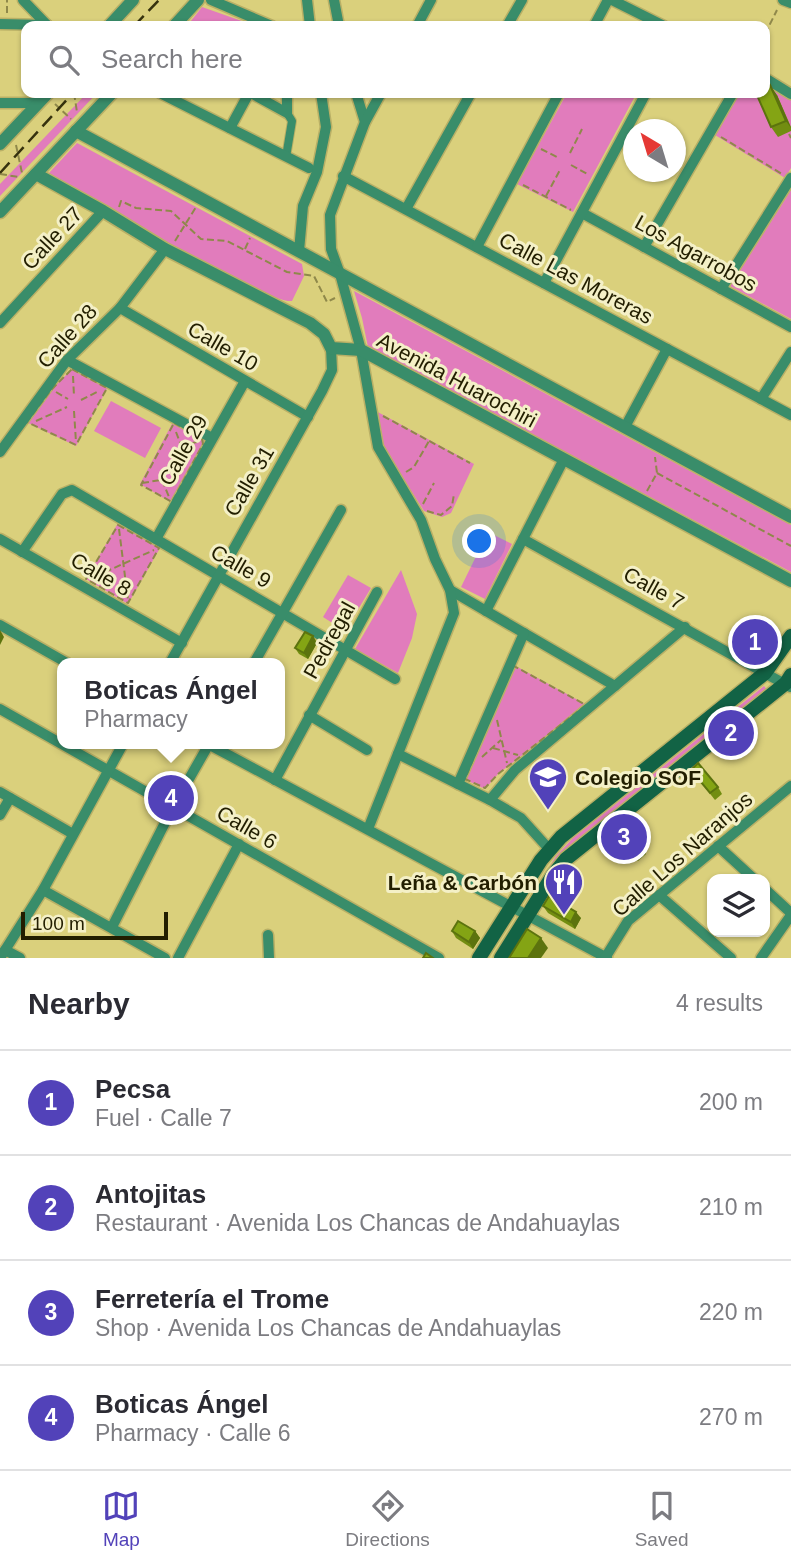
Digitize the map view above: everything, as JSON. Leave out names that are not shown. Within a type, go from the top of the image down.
[{"type":"main road","points":[[479,958],[549,849],[571,828],[766,672],[784,639]]},
{"type":"main road","points":[[500,958],[553,875],[583,844],[789,682]]},
{"type":"street","points":[[23,0],[42,21]]},
{"type":"street","points":[[179,21],[198,0]]},
{"type":"street","points":[[211,0],[260,21]]},
{"type":"street","points":[[307,0],[309,21]]},
{"type":"street","points":[[334,0],[338,21]]},
{"type":"street","points":[[420,21],[431,0]]},
{"type":"street","points":[[510,21],[522,0]]},
{"type":"street","points":[[597,21],[610,0],[654,21]]},
{"type":"street","points":[[783,0],[791,3]]},
{"type":"street","points":[[113,21],[128,2]]},
{"type":"street","points":[[3,23],[21,24]]},
{"type":"street","points":[[770,81],[791,94]]},
{"type":"street","points":[[0,103],[37,98]]},
{"type":"street","points":[[0,144],[43,98]]},
{"type":"street","points":[[0,212],[107,98]]},
{"type":"street","points":[[170,98],[309,168]]},
{"type":"street","points":[[230,128],[247,98]]},
{"type":"street","points":[[259,98],[287,113],[292,121],[286,157]]},
{"type":"street","points":[[287,98],[287,113]]},
{"type":"street","points":[[299,251],[303,206],[317,172],[326,127],[322,98]]},
{"type":"street","points":[[358,98],[365,122]]},
{"type":"street","points":[[368,830],[454,613],[450,590],[421,520],[378,447],[361,350],[331,250],[330,215],[365,122],[378,98]]},
{"type":"street","points":[[406,209],[468,98]]},
{"type":"street","points":[[477,247],[556,98]]},
{"type":"street","points":[[544,283],[577,212],[643,98]]},
{"type":"street","points":[[644,247],[730,98]]},
{"type":"street","name":"Avenida Huarochiri","points":[[78,129],[340,274],[791,517]]},
{"type":"street","points":[[36,174],[167,250],[310,323],[324,334],[331,348]]},
{"type":"street","name":"Calle Las Moreras","points":[[343,176],[791,415]]},
{"type":"street","points":[[721,289],[788,177]]},
{"type":"street","name":"Calle 27","points":[[0,323],[103,211]]},
{"type":"street","name":"Los Agarrobos","points":[[577,212],[791,327]]},
{"type":"street","name":"Calle 28","points":[[0,452],[69,365],[167,250]]},
{"type":"street","name":"Calle 10","points":[[120,308],[308,417]]},
{"type":"street","name":"Avenida Huarochiri","points":[[331,348],[361,350],[791,581]]},
{"type":"street","name":"Calle 31","points":[[173,658],[322,391],[332,370],[331,348]]},
{"type":"street","points":[[625,427],[667,349]]},
{"type":"street","points":[[761,399],[791,352]]},
{"type":"street","points":[[69,365],[208,440]]},
{"type":"street","name":"Calle 29","points":[[159,543],[208,440],[245,381]]},
{"type":"street","points":[[486,611],[564,459]]},
{"type":"street","name":"Calle 9","points":[[22,552],[62,494],[72,490],[395,679]]},
{"type":"street","points":[[257,658],[341,510]]},
{"type":"street","name":"Calle 8","points":[[0,539],[182,643]]},
{"type":"street","name":"Calle 7","points":[[523,539],[789,682]]},
{"type":"street","points":[[450,590],[615,686]]},
{"type":"street","name":"Pedregal","points":[[275,780],[377,592]]},
{"type":"street","points":[[0,625],[58,658]]},
{"type":"street","points":[[490,800],[515,770],[685,628]]},
{"type":"street","points":[[458,784],[524,633]]},
{"type":"street","name":"Calle 6","points":[[0,709],[57,741]]},
{"type":"street","points":[[309,715],[368,750]]},
{"type":"street","name":"Calle 6","points":[[71,749],[439,958]]},
{"type":"street","points":[[20,958],[3,954],[43,890],[120,749]]},
{"type":"street","points":[[112,927],[205,749]]},
{"type":"street","points":[[217,749],[606,958]]},
{"type":"street","points":[[398,754],[521,818],[549,849]]},
{"type":"street","name":"Calle Los Naranjos","points":[[606,958],[628,921],[791,786]]},
{"type":"street","points":[[0,815],[5,795],[73,834]]},
{"type":"street","points":[[178,958],[239,844]]},
{"type":"street","points":[[718,846],[749,874]]},
{"type":"street","points":[[43,890],[165,958]]},
{"type":"street","points":[[659,894],[731,958]]},
{"type":"street","points":[[761,958],[791,914],[770,894]]},
{"type":"street","points":[[268,935],[269,958]]},
{"type":"lane","points":[[739,657],[748,638],[759,633],[784,639]]},
{"type":"lane","points":[[739,657],[761,643],[784,639]]},
{"type":"path","points":[[3,23],[7,0]]},
{"type":"path","points":[[770,24],[776,11]]},
{"type":"path","points":[[45,98],[78,129]]},
{"type":"path","points":[[75,98],[78,129]]},
{"type":"path","points":[[0,174],[23,178],[13,129]]},
{"type":"path","points":[[569,153],[582,130]]},
{"type":"path","points":[[717,134],[788,177]]},
{"type":"path","points":[[538,147],[559,158]]},
{"type":"path","points":[[571,165],[591,176]]},
{"type":"path","points":[[545,197],[560,170]]},
{"type":"path","points":[[519,183],[577,212]]},
{"type":"path","points":[[167,250],[201,198]]},
{"type":"path","points":[[118,209],[121,201],[136,208],[171,211],[201,239],[227,242],[287,272],[314,276],[327,302],[337,297]]},
{"type":"path","points":[[244,250],[256,228]]},
{"type":"path","points":[[69,365],[107,387]]},
{"type":"path","points":[[69,365],[27,422],[76,445]]},
{"type":"path","points":[[69,365],[74,396]]},
{"type":"path","points":[[81,400],[107,387]]},
{"type":"path","points":[[76,445],[107,387]]},
{"type":"path","points":[[51,390],[68,399]]},
{"type":"path","points":[[30,424],[67,407]]},
{"type":"path","points":[[74,411],[76,445]]},
{"type":"path","points":[[375,411],[470,463]]},
{"type":"path","points":[[174,423],[208,440]]},
{"type":"path","points":[[174,423],[181,445],[174,457]]},
{"type":"path","points":[[142,483],[174,423]]},
{"type":"path","points":[[181,445],[208,440]]},
{"type":"path","points":[[142,483],[172,502],[208,440]]},
{"type":"path","points":[[402,474],[414,467],[429,441]]},
{"type":"path","points":[[642,501],[657,473],[654,443]]},
{"type":"path","points":[[142,483],[162,480],[168,468]]},
{"type":"path","points":[[657,473],[791,546]]},
{"type":"path","points":[[434,483],[422,505],[426,510],[441,515],[452,506],[454,495]]},
{"type":"path","points":[[118,524],[159,543]]},
{"type":"path","points":[[118,524],[128,603]]},
{"type":"path","points":[[118,524],[86,579],[128,603]]},
{"type":"path","points":[[98,586],[105,572],[159,543]]},
{"type":"path","points":[[128,603],[159,543]]},
{"type":"path","points":[[93,567],[105,572]]},
{"type":"path","points":[[512,665],[586,705],[521,755],[485,788],[465,779],[512,665]]},
{"type":"path","points":[[494,709],[508,765]]},
{"type":"path","points":[[468,770],[501,739]]},
{"type":"path","points":[[492,748],[521,755]]},
{"type":"shaded area","points":[[202,7],[242,21],[191,21]]},
{"type":"shaded area","points":[[770,85],[791,99],[791,168],[785,178],[715,135],[735,98],[770,98]]},
{"type":"shaded area","points":[[82,98],[92,98],[0,196],[0,184]]},
{"type":"shaded area","points":[[564,98],[634,98],[573,212],[517,184]]},
{"type":"shaded area","points":[[77,143],[302,264],[304,276],[292,301],[276,298],[214,269],[52,177],[49,173]]},
{"type":"shaded area","points":[[791,190],[791,319],[730,286]]},
{"type":"shaded area","points":[[354,291],[791,525],[791,572],[368,347]]},
{"type":"shaded area","points":[[73,368],[108,387],[76,446],[26,422],[51,390]]},
{"type":"shaded area","points":[[111,401],[161,428],[145,458],[94,431]]},
{"type":"shaded area","points":[[374,410],[474,464],[451,513],[442,517],[424,511],[382,445]]},
{"type":"shaded area","points":[[173,422],[204,439],[205,443],[172,503],[140,484]]},
{"type":"shaded area","points":[[118,523],[160,548],[128,604],[86,579]]},
{"type":"shaded area","points":[[488,532],[512,544],[485,599],[461,587]]},
{"type":"shaded area","points":[[401,570],[417,614],[412,638],[398,673],[355,649]]},
{"type":"shaded area","points":[[348,575],[371,588],[345,631],[323,617]]},
{"type":"shaded area","points":[[512,664],[587,705],[498,774],[485,789],[464,779]]},
{"type":"shaded area","points":[[764,686],[768,691],[569,850],[532,903],[528,901],[556,856],[573,838]]},
{"type":"building","points":[[770,85],[786,121],[771,127],[758,98],[770,98]]},
{"type":"building","points":[[305,632],[313,636],[304,653],[295,648]]},
{"type":"building","points":[[698,763],[718,787],[710,793],[691,770]]},
{"type":"building","points":[[622,824],[642,847],[633,855],[613,832]]},
{"type":"building","points":[[549,896],[576,912],[571,922],[543,906]]},
{"type":"building","points":[[458,921],[475,931],[469,942],[452,931]]},
{"type":"building","points":[[527,929],[541,938],[528,958],[509,958]]},
{"type":"railway","points":[[139,21],[159,0]]},
{"type":"railway","points":[[0,173],[68,98]]},
{"type":"place","name":"Pecsa","points":[[755,642]]},
{"type":"place","name":"Antojitas","points":[[731,733]]},
{"type":"place","name":"Boticas Ángel","points":[[171,798]]},
{"type":"place","name":"Colegio SOF","points":[[548,811]]},
{"type":"place","name":"Ferretería el Trome","points":[[624,837]]},
{"type":"place","name":"Leña & Carbón","points":[[564,916]]}]
